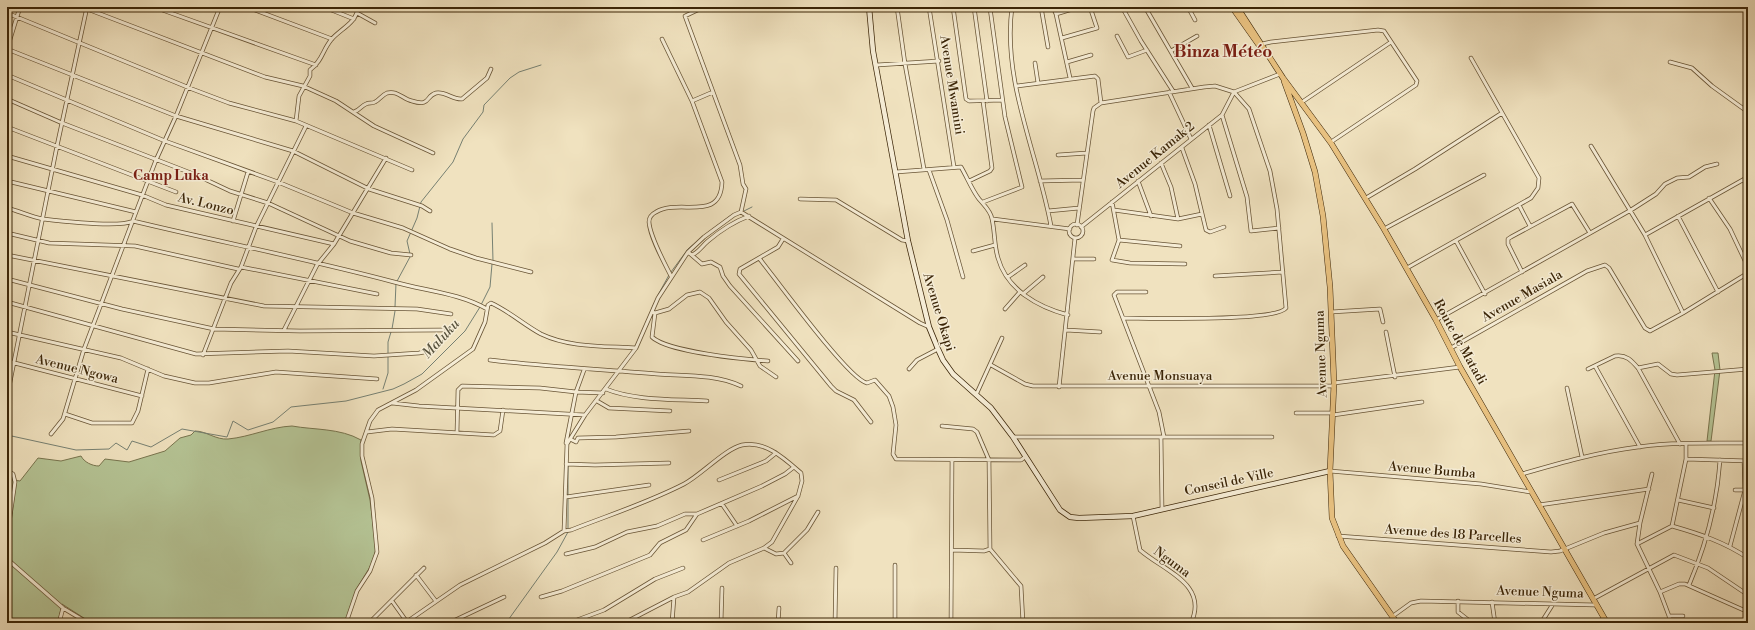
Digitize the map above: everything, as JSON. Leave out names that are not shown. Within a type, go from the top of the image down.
[{"type":"main road","name":"Route de Matadi","points":[[1232,7],[1237,11],[1262,44],[1281,74]]},
{"type":"main road","name":"Route de Matadi","points":[[1237,11],[1307,108],[1366,198],[1407,268],[1460,367],[1522,474],[1538,505],[1565,548],[1607,623]]},
{"type":"main road","name":"Avenue Nguma","points":[[1281,74],[1296,112],[1315,172],[1323,216],[1331,312],[1334,385],[1330,471],[1331,512],[1338,536],[1397,623]]},
{"type":"main road","points":[[1296,112],[1307,108]]},
{"type":"street","points":[[20,7],[7,49],[176,116],[293,151],[369,188],[420,205],[430,211]]},
{"type":"street","points":[[82,7],[265,76],[302,86],[336,100],[374,126],[433,153]]},
{"type":"street","points":[[154,7],[316,65]]},
{"type":"street","points":[[51,434],[60,425],[65,414],[84,349],[123,244],[156,160],[176,116],[220,7]]},
{"type":"street","points":[[246,7],[332,39]]},
{"type":"street","points":[[324,7],[354,19]]},
{"type":"street","points":[[296,121],[298,101],[302,86],[310,76],[310,70],[320,62],[332,39],[354,19],[358,7]]},
{"type":"street","points":[[566,449],[570,439],[586,415],[636,348],[671,276],[688,252],[704,237],[742,210],[746,189],[743,184],[740,165],[685,16],[704,7]]},
{"type":"street","name":"Avenue Okapi","points":[[869,7],[873,51],[877,65],[908,241],[930,327],[942,360],[954,374],[991,408],[1014,438],[1025,457],[1064,514],[1070,517],[1095,519],[1133,516]]},
{"type":"street","points":[[898,7],[905,64],[924,169]]},
{"type":"street","name":"Avenue Mwamini","points":[[929,7],[939,61],[954,167]]},
{"type":"street","points":[[953,7],[966,99],[969,101],[1002,100]]},
{"type":"street","points":[[969,181],[990,171],[992,168],[974,7]]},
{"type":"street","points":[[1012,7],[1011,46],[1017,86],[1051,226]]},
{"type":"street","points":[[1041,7],[1048,47]]},
{"type":"street","points":[[1053,7],[1062,38],[1070,78]]},
{"type":"street","points":[[1056,14],[1079,7]]},
{"type":"street","points":[[1062,38],[1097,28],[1090,7]]},
{"type":"street","points":[[1122,7],[1171,91],[1191,139]]},
{"type":"street","points":[[1145,7],[1192,88]]},
{"type":"street","points":[[1188,7],[1195,20]]},
{"type":"street","points":[[7,397],[18,335],[35,261],[42,218],[87,8]]},
{"type":"street","points":[[983,202],[1022,187],[1002,100],[990,8]]},
{"type":"street","points":[[7,13],[187,87],[229,103],[296,121],[412,170]]},
{"type":"street","points":[[357,13],[375,23]]},
{"type":"street","points":[[1262,44],[1382,30],[1391,42],[1417,80],[1416,85],[1331,143]]},
{"type":"street","points":[[1117,36],[1128,57],[1147,50]]},
{"type":"street","points":[[1171,51],[1197,36]]},
{"type":"street","points":[[662,39],[692,101],[722,182],[722,192],[712,205],[703,207],[666,208],[651,216],[649,223],[671,276]]},
{"type":"street","points":[[1302,102],[1391,42]]},
{"type":"street","points":[[1067,62],[1091,55]]},
{"type":"street","points":[[1407,268],[1456,242],[1518,205],[1535,194],[1538,188],[1539,178],[1471,58]]},
{"type":"street","points":[[877,65],[939,61]]},
{"type":"street","points":[[1670,62],[1692,68],[1712,86],[1748,112]]},
{"type":"street","points":[[1035,63],[1038,83]]},
{"type":"street","points":[[354,112],[361,110],[367,103],[375,103],[382,96],[394,92],[411,101],[421,103],[428,101],[431,95],[437,93],[462,99],[487,78],[491,69]]},
{"type":"street","points":[[1234,92],[1281,74]]},
{"type":"street","points":[[7,75],[165,142],[278,182],[353,213],[403,228],[450,249],[476,258],[531,272]]},
{"type":"street","points":[[1017,86],[1095,76],[1098,79],[1101,103]]},
{"type":"street","points":[[1077,225],[1093,111],[1094,108],[1101,103],[1171,91],[1215,86],[1234,92],[1248,109],[1270,172],[1279,228],[1286,308],[1283,312],[1278,314],[1248,317],[1124,318]]},
{"type":"street","points":[[692,101],[713,92]]},
{"type":"street","name":"Avenue Kamak 2","points":[[1081,227],[1222,115],[1234,92]]},
{"type":"street","points":[[7,99],[62,123],[241,195],[268,203],[363,246],[410,255]]},
{"type":"street","points":[[1366,198],[1415,169],[1502,113]]},
{"type":"street","points":[[1222,115],[1247,197],[1251,231],[1279,228]]},
{"type":"street","points":[[1209,125],[1230,196]]},
{"type":"street","points":[[203,355],[256,227],[306,126]]},
{"type":"street","points":[[7,127],[176,192]]},
{"type":"street","points":[[1591,146],[1631,210],[1683,313],[1748,273]]},
{"type":"street","points":[[1182,148],[1195,184],[1202,214],[1208,231],[1224,227]]},
{"type":"street","points":[[1058,155],[1087,153]]},
{"type":"street","name":"Av. Lonzo","points":[[7,156],[190,211],[334,244]]},
{"type":"street","points":[[284,330],[309,281],[334,244],[386,158]]},
{"type":"street","points":[[1161,163],[1171,187],[1178,219]]},
{"type":"street","points":[[1436,320],[1485,294],[1631,210],[1656,194],[1664,184],[1677,178],[1689,177],[1705,167],[1717,164]]},
{"type":"street","points":[[896,172],[961,167],[992,219],[998,260],[1008,277],[1021,293],[1051,311],[1068,316]]},
{"type":"street","points":[[929,170],[947,220],[963,277]]},
{"type":"street","points":[[233,221],[248,172]]},
{"type":"street","points":[[1384,228],[1484,175]]},
{"type":"street","points":[[1644,235],[1748,177]]},
{"type":"street","points":[[1040,181],[1083,180]]},
{"type":"street","points":[[1744,180],[1748,188]]},
{"type":"street","points":[[7,182],[136,212]]},
{"type":"street","points":[[1138,182],[1151,216]]},
{"type":"street","points":[[1709,198],[1730,229],[1748,267]]},
{"type":"street","points":[[800,199],[836,200],[902,240],[908,241]]},
{"type":"street","points":[[1112,202],[1119,240],[1112,260],[1130,263],[1185,264]]},
{"type":"street","points":[[1522,272],[1507,241],[1530,226],[1572,204],[1590,233]]},
{"type":"street","points":[[1518,205],[1530,226]]},
{"type":"street","points":[[7,208],[42,218],[100,223],[127,223],[133,221],[320,263],[396,283],[440,291],[478,304],[487,309]]},
{"type":"street","points":[[1048,211],[1079,208]]},
{"type":"street","points":[[742,210],[783,239],[920,323],[930,327]]},
{"type":"street","points":[[1114,210],[1178,219],[1202,214]]},
{"type":"street","points":[[692,255],[734,222],[749,216]]},
{"type":"street","points":[[1678,216],[1718,292]]},
{"type":"street","points":[[731,217],[734,222]]},
{"type":"street","points":[[992,219],[1070,229]]},
{"type":"street","points":[[1070,229],[1074,225],[1081,227],[1082,234],[1075,238]]},
{"type":"street","points":[[1070,229],[1071,236],[1075,238]]},
{"type":"street","points":[[7,233],[38,242],[123,244],[377,294]]},
{"type":"street","points":[[1059,387],[1068,316],[1075,238]]},
{"type":"street","points":[[783,239],[778,247],[740,269],[739,274],[831,386],[836,391],[854,400],[871,422]]},
{"type":"street","points":[[1119,240],[1180,246]]},
{"type":"street","points":[[1456,242],[1485,294]]},
{"type":"street","points":[[973,251],[995,245]]},
{"type":"street","points":[[688,252],[702,264],[711,262],[720,267],[723,276],[730,286],[798,361]]},
{"type":"street","points":[[7,255],[226,297],[264,306],[417,309],[451,314]]},
{"type":"street","points":[[759,258],[816,331],[845,365],[863,382],[867,384],[874,380],[889,396],[893,407],[896,426],[894,457],[900,460],[1021,460],[1025,457]]},
{"type":"street","points":[[1074,259],[1094,259]]},
{"type":"street","points":[[1008,277],[1025,265]]},
{"type":"street","name":"Avenue Masiala","points":[[1451,348],[1586,271],[1605,265],[1610,268],[1647,330],[1653,330],[1683,313]]},
{"type":"street","points":[[1215,276],[1283,272]]},
{"type":"street","points":[[1005,309],[1021,293],[1043,277]]},
{"type":"street","points":[[7,279],[214,329],[443,330]]},
{"type":"street","points":[[654,312],[669,309],[687,295],[700,292],[709,298],[726,322],[751,350],[765,371],[776,377]]},
{"type":"street","points":[[1146,292],[1115,293],[1115,297],[1159,412],[1163,437],[1162,509]]},
{"type":"street","points":[[7,302],[203,355],[288,351],[374,356],[419,353],[435,350]]},
{"type":"street","points":[[346,623],[357,591],[375,560],[378,547],[372,498],[362,456],[362,444],[373,415],[378,410],[416,390],[472,349],[485,322],[487,309],[490,303],[541,333],[569,343],[636,348]]},
{"type":"street","points":[[1331,312],[1380,309],[1383,322]]},
{"type":"street","points":[[654,312],[652,337],[660,341],[700,352],[768,361]]},
{"type":"street","points":[[1066,330],[1100,332]]},
{"type":"street","points":[[7,332],[121,358],[164,376],[195,383],[209,383],[276,372],[376,379]]},
{"type":"street","points":[[1386,332],[1395,377]]},
{"type":"street","points":[[976,395],[1002,338]]},
{"type":"street","points":[[909,369],[917,360],[938,349]]},
{"type":"street","points":[[1588,369],[1620,355],[1631,359],[1638,368],[1680,444]]},
{"type":"street","points":[[490,360],[584,370],[625,371],[718,378],[741,386]]},
{"type":"street","name":"Avenue Ngowa","points":[[7,361],[142,396]]},
{"type":"street","points":[[1638,368],[1658,364],[1671,374],[1677,375],[1748,369]]},
{"type":"street","name":"Avenue Monsuaya","points":[[991,365],[1029,386],[1059,387],[1334,385],[1460,367]]},
{"type":"street","points":[[1595,366],[1640,447]]},
{"type":"street","points":[[65,414],[92,423],[129,424],[136,418],[148,369]]},
{"type":"street","points":[[564,531],[566,449],[576,392],[584,370]]},
{"type":"street","points":[[457,432],[458,390],[462,386],[540,388],[603,393]]},
{"type":"street","points":[[1567,388],[1582,457]]},
{"type":"street","points":[[606,389],[616,393],[630,395],[707,401]]},
{"type":"street","points":[[597,401],[609,408],[670,411]]},
{"type":"street","points":[[1296,413],[1333,414],[1422,402]]},
{"type":"street","points":[[392,403],[457,409],[586,415]]},
{"type":"street","points":[[367,432],[392,429],[494,435],[500,431],[503,410]]},
{"type":"street","points":[[942,426],[972,429],[977,432],[989,460],[990,549],[1021,586],[1023,623]]},
{"type":"street","points":[[570,439],[574,441],[584,437],[616,437],[689,431]]},
{"type":"street","points":[[1014,438],[1272,437]]},
{"type":"street","points":[[1522,474],[1582,457],[1640,447],[1680,444],[1748,443]]},
{"type":"street","points":[[1672,526],[1686,460],[1686,444]]},
{"type":"street","points":[[392,601],[407,622],[435,600],[460,585],[545,543],[564,531],[571,530],[628,509],[684,484],[696,477],[711,464],[742,445],[766,447],[801,473],[803,477],[798,496],[772,542],[764,548],[728,562],[688,592],[674,597],[624,623]]},
{"type":"street","points":[[719,480],[766,462],[776,453]]},
{"type":"street","points":[[952,460],[952,623]]},
{"type":"street","points":[[1686,460],[1748,460]]},
{"type":"street","points":[[1689,585],[1698,564],[1714,508],[1720,460]]},
{"type":"street","points":[[1730,546],[1746,490],[1744,461]]},
{"type":"street","points":[[566,464],[669,463]]},
{"type":"street","points":[[566,554],[595,547],[627,532],[657,526],[685,514],[697,514],[722,504],[785,474],[794,467]]},
{"type":"street","points":[[7,470],[13,474],[15,482],[7,537]]},
{"type":"street","name":"Avenue Bumba","points":[[1330,471],[1480,484],[1532,492]]},
{"type":"street","name":"Conseil de Ville","points":[[1133,516],[1330,471]]},
{"type":"street","points":[[1652,474],[1640,523],[1637,544],[1660,592],[1670,623]]},
{"type":"street","points":[[566,497],[649,485]]},
{"type":"street","points":[[1538,505],[1649,489]]},
{"type":"street","points":[[1735,490],[1746,490]]},
{"type":"street","points":[[703,540],[737,526],[798,496]]},
{"type":"street","points":[[1678,500],[1714,508]]},
{"type":"street","points":[[722,504],[737,526]]},
{"type":"street","points":[[764,548],[776,554],[784,553],[807,530],[818,512]]},
{"type":"street","points":[[541,597],[576,586],[650,555],[660,543],[686,530],[697,514]]},
{"type":"street","name":"Nguma","points":[[1133,516],[1140,550],[1187,584],[1193,592],[1196,604],[1195,615],[1192,623]]},
{"type":"street","name":"Avenue des 18 Parcelles","points":[[1338,536],[1551,552],[1560,551],[1604,533],[1640,523]]},
{"type":"street","points":[[1637,544],[1672,526],[1707,536],[1730,546],[1748,558]]},
{"type":"street","points":[[952,550],[984,551],[990,549]]},
{"type":"street","points":[[784,553],[791,563]]},
{"type":"street","points":[[1593,599],[1674,555],[1708,568],[1748,595]]},
{"type":"street","points":[[7,559],[63,608],[88,623]]},
{"type":"street","points":[[895,565],[895,623]]},
{"type":"street","points":[[366,623],[372,620],[424,568]]},
{"type":"street","points":[[569,623],[604,610],[655,579],[683,568]]},
{"type":"street","points":[[835,623],[836,568]]},
{"type":"street","points":[[416,575],[435,600]]},
{"type":"street","points":[[1660,592],[1679,584],[1689,585],[1748,612]]},
{"type":"street","points":[[721,623],[722,588]]},
{"type":"street","points":[[449,623],[504,597]]},
{"type":"street","points":[[672,623],[674,597]]},
{"type":"street","points":[[1458,601],[1458,612],[1472,623]]},
{"type":"street","name":"Avenue Nguma","points":[[1393,616],[1416,602],[1458,601],[1596,605]]},
{"type":"street","points":[[1492,602],[1495,623]]},
{"type":"street","points":[[1542,623],[1553,604]]},
{"type":"street","points":[[59,623],[63,608]]},
{"type":"street","points":[[778,608],[778,623]]},
{"type":"street","points":[[1669,616],[1683,616]]},
{"type":"green space","points":[[1712,353],[1718,353],[1720,370],[1711,441],[1707,441],[1715,370]]},
{"type":"green space","points":[[292,426],[336,431],[361,440],[361,461],[370,500],[376,548],[373,562],[356,590],[345,623],[100,623],[87,620],[62,604],[58,623],[7,623],[7,479],[20,481],[38,458],[61,461],[81,456],[88,463],[99,466],[105,459],[129,462],[165,451],[180,438],[191,435],[195,431],[228,439],[276,428]]},
{"type":"waterway","points":[[410,254],[407,241],[417,218],[421,202],[453,162],[463,139],[483,112],[484,105],[510,78],[519,72],[541,65]]},
{"type":"waterway","points":[[742,212],[752,207]]},
{"type":"waterway","points":[[710,231],[730,216]]},
{"type":"waterway","name":"Maluku","points":[[492,223],[493,261]]},
{"type":"waterway","points":[[671,272],[688,249],[700,239]]},
{"type":"waterway","points":[[395,307],[396,283],[410,257]]},
{"type":"waterway","name":"Maluku","points":[[481,305],[490,287],[492,264]]},
{"type":"waterway","points":[[658,295],[669,275]]},
{"type":"waterway","points":[[652,308],[655,302]]},
{"type":"waterway","points":[[7,435],[76,450],[109,449],[116,443],[127,450],[132,441],[151,447],[182,429],[227,437],[233,421],[248,430],[273,422],[291,407],[346,401],[393,389],[404,384],[422,374],[465,331],[480,307]]},
{"type":"waterway","points":[[392,329],[395,311]]},
{"type":"waterway","points":[[383,389],[388,373],[388,342],[391,332]]},
{"type":"waterway","points":[[568,466],[568,528]]},
{"type":"waterway","points":[[506,623],[557,552],[568,532]]},
{"type":"district","name":"Binza Météo","points":[[1223,52]]},
{"type":"district","name":"Camp Luka","points":[[171,176]]}]
